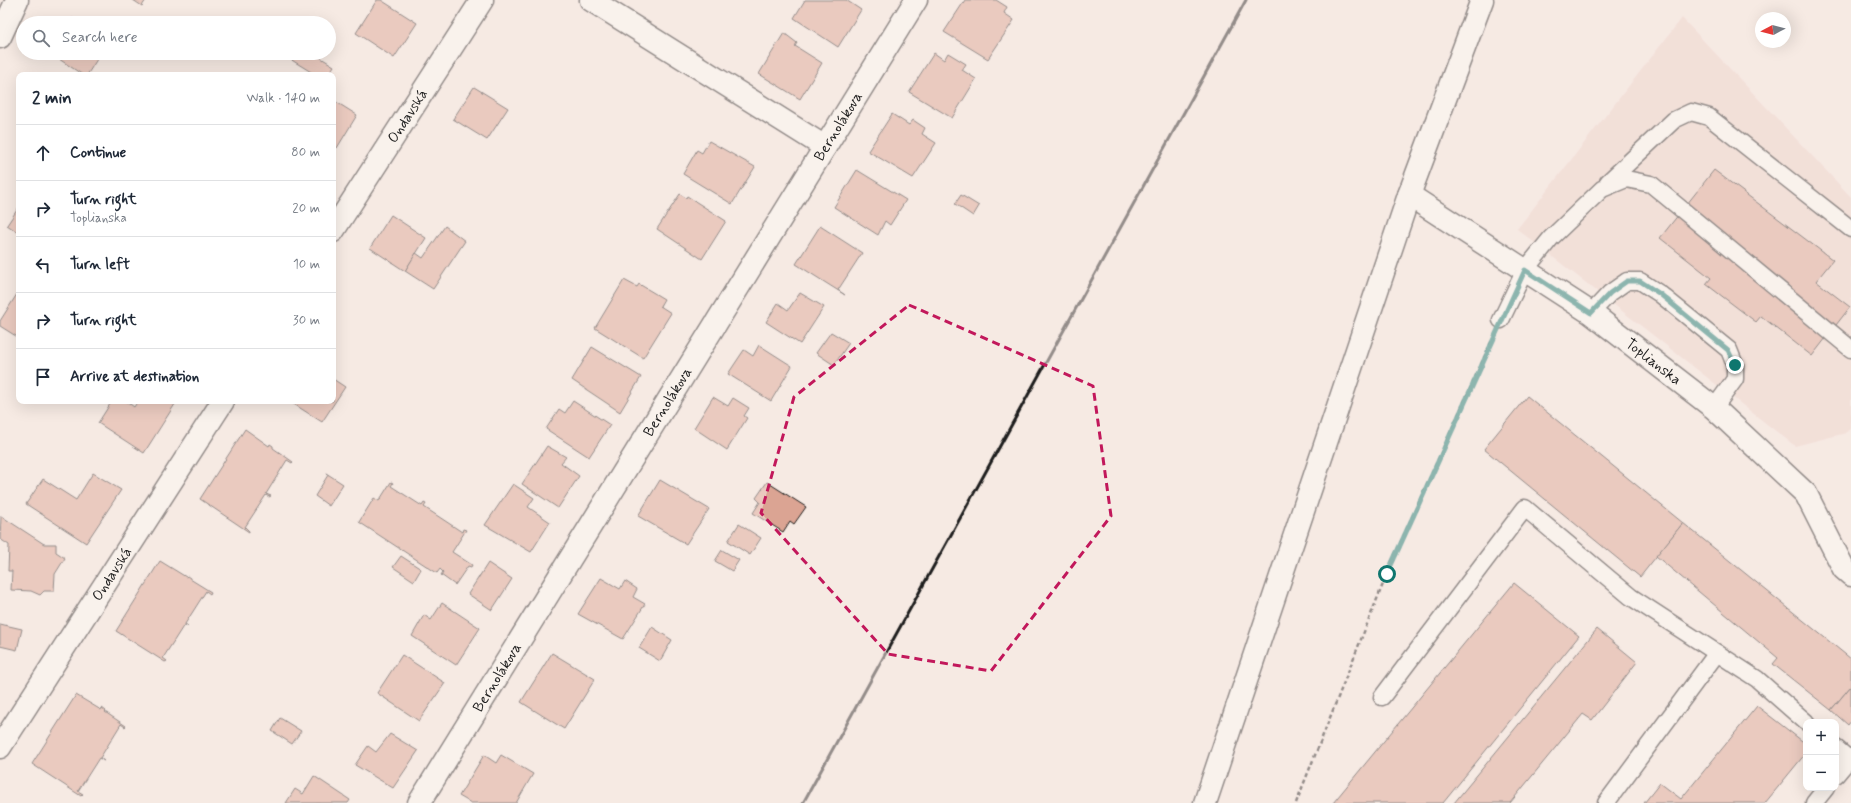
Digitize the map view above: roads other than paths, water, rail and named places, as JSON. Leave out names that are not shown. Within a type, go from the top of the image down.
[{"type":"street","points":[[0,37],[17,0]]},
{"type":"street","name":"Ondavská","points":[[336,226],[482,0]]},
{"type":"street","points":[[591,0],[826,147]]},
{"type":"street","name":"Bernolákova","points":[[419,803],[916,0]]},
{"type":"street","points":[[1205,803],[1409,195],[1482,0]]},
{"type":"street","name":"Toplianska","points":[[1409,195],[1591,313],[1714,408],[1806,494],[1844,569],[1851,575]]},
{"type":"street","name":"Ondavská","points":[[0,747],[221,404]]},
{"type":"lane","points":[[1501,320],[1525,270],[1551,238],[1674,120],[1691,112],[1709,117],[1851,229]]},
{"type":"lane","points":[[1602,189],[1626,179],[1651,184],[1851,349]]},
{"type":"lane","points":[[1591,313],[1610,293],[1627,281],[1640,281],[1660,294],[1728,350],[1735,365],[1735,379],[1714,408]]},
{"type":"lane","points":[[1382,697],[1525,508],[1631,597],[1757,679],[1803,719]]},
{"type":"lane","points":[[1606,803],[1717,653]]},
{"type":"lane","points":[[1839,750],[1850,758],[1839,771]]},
{"type":"lane","points":[[1814,803],[1824,791]]},
{"type":"railway","points":[[803,803],[1246,0]]}]
